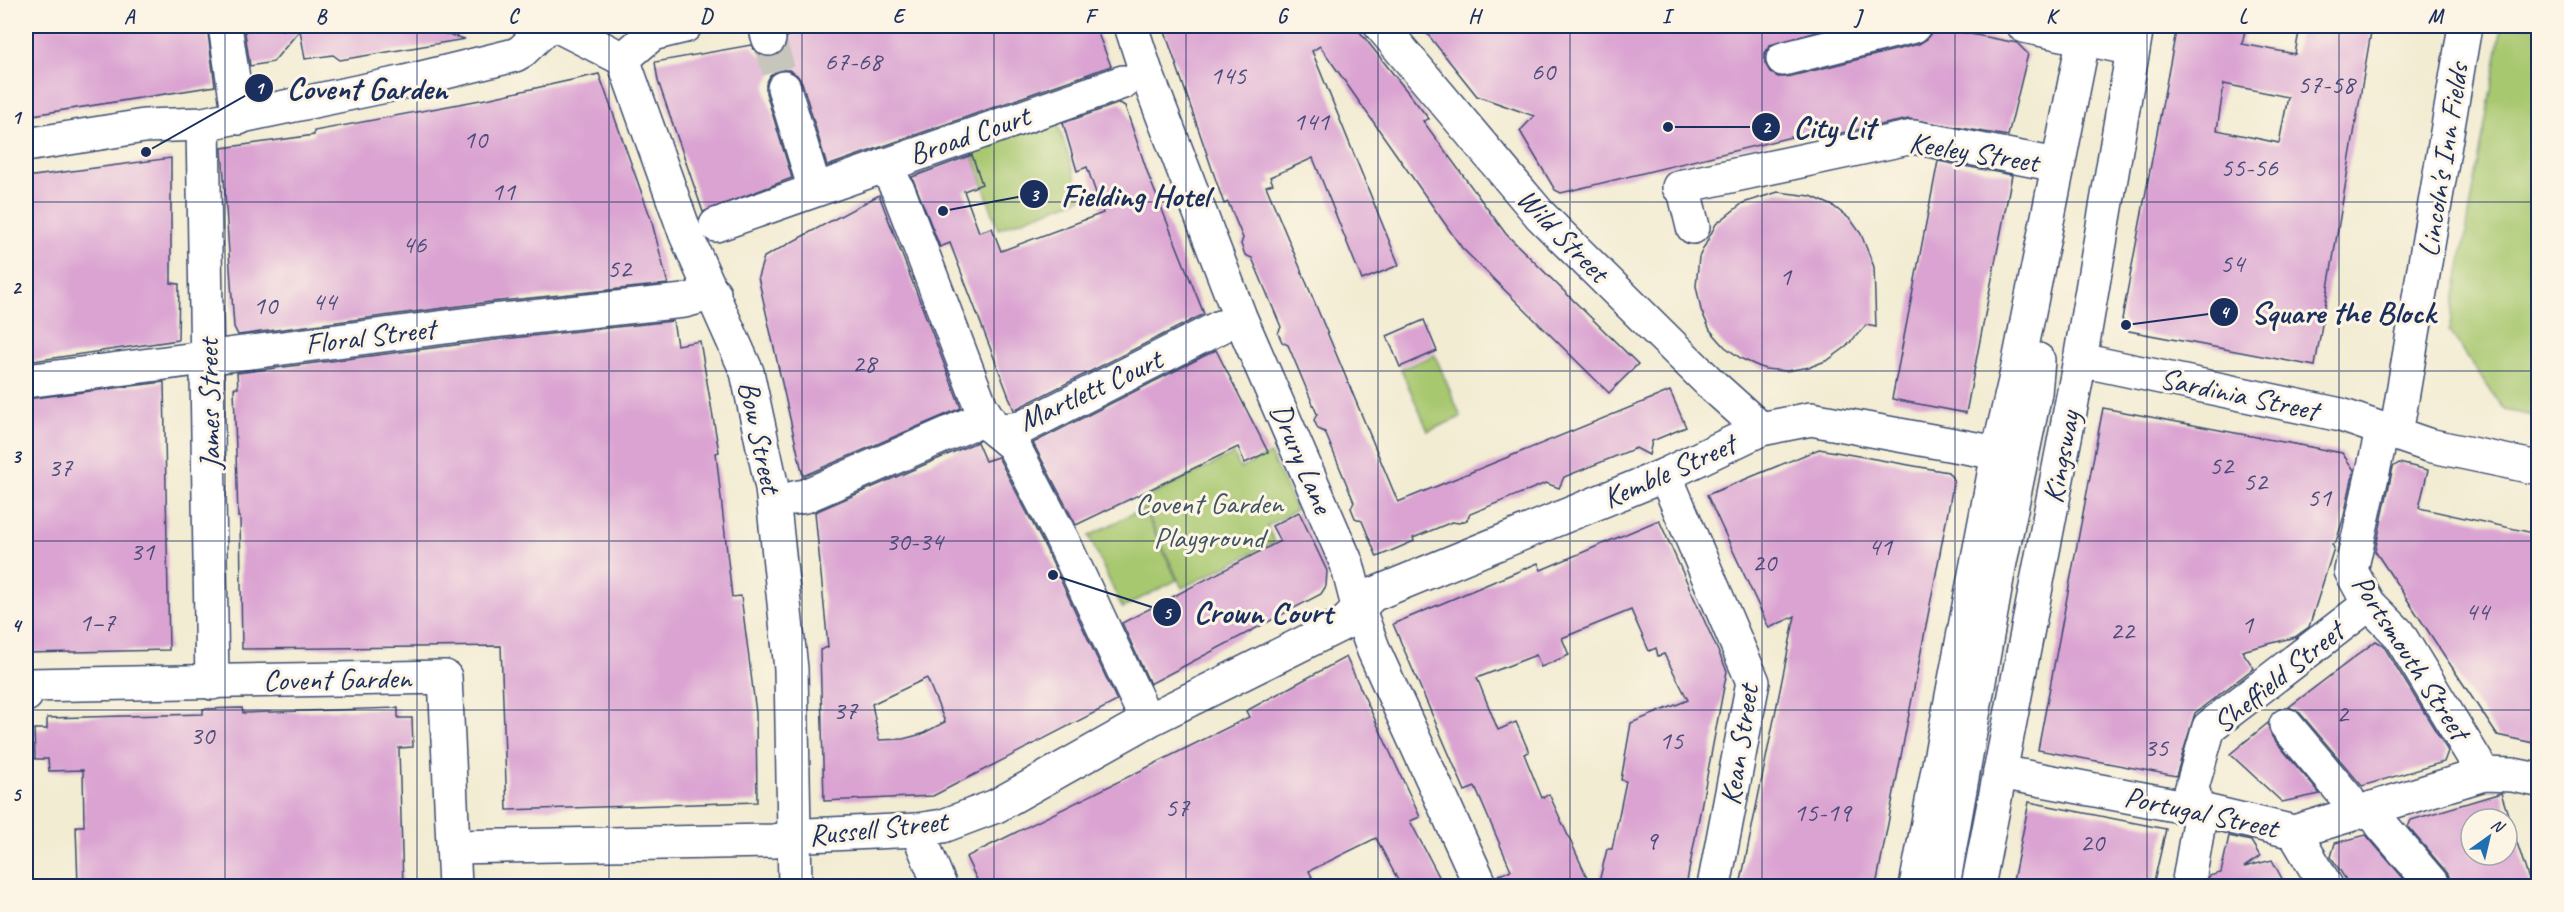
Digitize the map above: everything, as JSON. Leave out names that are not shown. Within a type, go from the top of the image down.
[{"type":"street","points":[[225,26],[239,118]]},
{"type":"street","points":[[26,145],[144,126],[203,124],[239,118],[515,55],[548,26]]},
{"type":"street","points":[[558,26],[623,59],[652,34],[685,26]]},
{"type":"street","name":"Drury Lane","points":[[1131,26],[1146,72],[1240,317],[1347,564],[1359,610],[1374,651],[1481,886]]},
{"type":"street","name":"Wild Street","points":[[1381,26],[1541,216],[1711,384],[1761,429]]},
{"type":"street","points":[[1783,59],[1914,26]]},
{"type":"street","points":[[2024,26],[2135,38]]},
{"type":"street","name":"Lincoln's Inn Fields","points":[[2389,433],[2465,26]]},
{"type":"street","name":"Kingsway","points":[[1916,886],[1998,453],[2085,32]]},
{"type":"street","name":"Kingsway","points":[[1978,886],[2080,360],[2135,38]]},
{"type":"street","name":"Bow Street","points":[[623,59],[686,235],[714,293],[747,372],[774,501],[791,669],[795,886]]},
{"type":"street","name":"Broad Court","points":[[716,225],[1123,82]]},
{"type":"street","points":[[784,88],[815,190]]},
{"type":"street","name":"James Street","points":[[203,124],[212,683]]},
{"type":"street","name":"Keeley Street","points":[[1693,227],[1681,186],[1913,137],[2057,165]]},
{"type":"street","points":[[885,165],[898,192],[981,407],[996,431],[1013,445],[1063,541],[1147,721]]},
{"type":"street","name":"Kingsway","points":[[1943,886],[1999,567],[2035,393],[2057,165]]},
{"type":"street","name":"Floral Street","points":[[26,381],[492,321],[684,301],[714,293]]},
{"type":"street","name":"Martlett Court","points":[[794,498],[805,496],[968,424],[983,421],[996,431],[1021,428],[1220,327]]},
{"type":"street","name":"Sardinia Street","points":[[2080,360],[2341,415],[2363,421],[2389,433]]},
{"type":"street","name":"Kemble Street","points":[[1359,610],[1372,595],[1665,475],[1761,429],[1811,419],[1998,453]]},
{"type":"street","points":[[2389,433],[2428,445],[2538,468]]},
{"type":"street","name":"Portsmouth Street","points":[[2389,433],[2351,571],[2369,603],[2398,633],[2484,774]]},
{"type":"street","name":"Kean Street","points":[[1665,475],[1753,682],[1714,886]]},
{"type":"street","name":"Sheffield Street","points":[[2188,886],[2198,802],[2191,791],[2209,727],[2369,603]]},
{"type":"street","name":"Russell Street","points":[[454,847],[774,841],[794,837],[917,830],[943,826],[996,806],[1147,721],[1346,622],[1359,610]]},
{"type":"street","name":"Covent Garden","points":[[26,695],[30,685],[445,677],[455,886]]},
{"type":"street","points":[[2286,725],[2348,799],[2381,824],[2434,886]]},
{"type":"street","name":"Portugal Street","points":[[2000,772],[2198,802],[2299,842],[2363,810],[2484,774],[2513,775],[2538,780]]},
{"type":"street","points":[[917,830],[940,886]]},
{"type":"street","points":[[2299,842],[2326,886]]},
{"type":"green space","points":[[2502,26],[2538,26],[2538,417],[2504,410],[2449,330]]},
{"type":"green space","points":[[1056,118],[1082,198],[998,229],[971,149]]},
{"type":"green space","points":[[1435,355],[1461,417],[1428,431],[1401,369]]},
{"type":"green space","name":"Covent Garden Playground","points":[[1234,454],[1240,469],[1270,454],[1296,510],[1267,526],[1275,542],[1182,588],[1141,500]]},
{"type":"green space","points":[[1143,508],[1177,580],[1122,608],[1089,536]]},
{"type":"building","points":[[26,26],[207,26],[215,86],[26,116]]},
{"type":"building","points":[[244,26],[281,26],[282,30],[299,26],[414,26],[465,39],[340,60],[333,55],[305,59],[300,30],[273,62],[250,66]]},
{"type":"building","points":[[834,26],[1095,26],[1111,66],[827,166],[802,82],[789,70],[778,70],[770,76],[766,84],[766,93],[792,178],[703,212],[658,81],[655,62],[751,45],[757,53],[765,57],[774,57],[783,51],[787,36]]},
{"type":"building","points":[[1163,26],[1358,26],[1356,27],[1429,119],[1423,121],[1506,234],[1638,364],[1609,393],[1462,248],[1320,46],[1312,51],[1399,265],[1362,280],[1313,158],[1270,177],[1273,184],[1266,186],[1398,502],[1670,391],[1686,427],[1652,441],[1649,455],[1636,448],[1564,477],[1559,488],[1546,483],[1470,514],[1467,520],[1459,523],[1452,522],[1413,538],[1414,541],[1377,557],[1362,521],[1355,518],[1351,508],[1354,502],[1325,432],[1318,429],[1314,420],[1317,414],[1288,345],[1282,342],[1278,333],[1281,327],[1252,258],[1245,255],[1241,244],[1243,238],[1228,202],[1224,204]]},
{"type":"building","points":[[1421,26],[1839,26],[1770,45],[1765,53],[1765,63],[1770,72],[1778,77],[1788,77],[1919,44],[1927,39],[1935,27],[2017,43],[2028,54],[2008,136],[1909,119],[1817,138],[1816,131],[1561,193],[1555,190],[1520,131],[1534,116],[1477,96]]},
{"type":"building","points":[[2177,26],[2246,26],[2242,44],[2295,54],[2300,26],[2372,26],[2315,366],[2129,331],[2122,319]],"holes":[[[2224,84],[2288,97],[2279,143],[2217,130]]]},
{"type":"building","points":[[599,74],[651,219],[668,284],[490,302],[238,335],[234,327],[222,148],[314,135],[314,131],[491,98]]},
{"type":"building","points":[[1120,103],[1125,106],[1149,177],[1204,314],[1014,410],[950,243],[940,247],[912,177],[972,155],[982,184],[964,191],[979,232],[992,228],[1001,251],[1103,213],[1087,167],[1077,171],[1063,123]]},
{"type":"building","points":[[171,158],[171,283],[179,284],[178,340],[26,362],[26,177]]},
{"type":"building","points":[[1938,161],[2012,175],[1966,413],[1892,399]]},
{"type":"building","points":[[1778,192],[1811,196],[1833,206],[1851,220],[1861,234],[1874,267],[1876,327],[1866,325],[1846,347],[1828,360],[1810,367],[1786,371],[1765,369],[1742,359],[1725,347],[1710,330],[1701,310],[1696,286],[1699,257],[1716,224],[1743,203]]},
{"type":"building","points":[[879,195],[961,408],[803,476],[758,277],[764,257]]},
{"type":"building","points":[[1424,320],[1437,351],[1400,367],[1387,336]]},
{"type":"building","points":[[673,321],[677,345],[700,341],[719,452],[716,453],[732,597],[741,596],[756,713],[757,802],[507,810],[501,646],[242,649],[240,517],[238,517],[234,388],[238,388],[237,373],[494,340]]},
{"type":"building","points":[[1216,350],[1268,452],[1245,463],[1238,447],[1076,525],[1033,443]]},
{"type":"building","points":[[164,382],[169,650],[26,653],[26,399]]},
{"type":"building","points":[[2103,408],[2342,453],[2354,470],[2344,516],[2336,542],[2332,544],[2334,548],[2309,627],[2295,637],[2242,651],[2254,668],[2195,713],[2176,776],[2038,750]]},
{"type":"building","points":[[977,442],[985,461],[998,457],[1046,549],[1117,701],[933,796],[824,801],[820,650],[828,647],[815,512]],"holes":[[[927,678],[945,722],[922,734],[903,739],[879,740],[872,704]]]},
{"type":"building","points":[[1819,449],[1948,472],[1954,480],[1876,886],[1740,886],[1795,616],[1769,628],[1707,495]]},
{"type":"building","points":[[2399,463],[2428,470],[2419,508],[2538,534],[2538,744],[2497,735],[2375,551],[2393,467]]},
{"type":"building","points":[[1299,512],[1327,571],[1326,586],[1321,594],[1150,684],[1122,623],[1280,541],[1272,526]]},
{"type":"building","points":[[1659,520],[1727,671],[1686,886],[1598,886],[1607,849],[1612,849],[1626,781],[1621,780],[1631,723],[1688,700],[1664,654],[1658,656],[1656,648],[1649,651],[1631,610],[1562,638],[1569,655],[1541,667],[1536,655],[1477,678],[1498,730],[1516,722],[1529,752],[1524,754],[1542,798],[1549,794],[1591,886],[1500,886],[1497,876],[1511,870],[1475,787],[1465,791],[1393,624],[1538,563],[1541,570]]},
{"type":"building","points":[[2376,641],[2383,645],[2448,751],[2444,762],[2362,786],[2300,713],[2289,707]]},
{"type":"building","points":[[1346,657],[1420,817],[1410,821],[1444,886],[1401,886],[1376,838],[1309,871],[1312,877],[1291,886],[980,886],[966,857],[1249,717],[1246,711]]},
{"type":"building","points":[[242,708],[243,713],[398,708],[398,718],[412,718],[413,747],[399,748],[403,886],[78,886],[76,826],[84,826],[83,770],[49,771],[48,759],[35,759],[34,729],[47,729],[47,718],[203,714],[203,709]]},
{"type":"building","points":[[2268,723],[2272,737],[2320,794],[2282,802],[2230,754]]},
{"type":"building","points":[[2501,793],[2506,807],[2459,807],[2459,867],[2519,867],[2519,849],[2531,886],[2452,886],[2448,874],[2408,827],[2411,820]]},
{"type":"building","points":[[2029,802],[2166,829],[2153,886],[2012,886]]},
{"type":"building","points":[[2366,835],[2410,886],[2350,886],[2331,857],[2335,843]]},
{"type":"building","points":[[2229,836],[2251,841],[2260,856],[2244,867],[2272,860],[2286,886],[2207,886],[2209,876],[2221,873]]},
{"type":"tunnel","points":[[769,39],[784,88]]},
{"type":"place","name":"City Lit","points":[[1668,127]]},
{"type":"place","name":"Covent Garden","points":[[146,152]]},
{"type":"place","name":"Fielding Hotel","points":[[943,211]]},
{"type":"place","name":"Square the Block","points":[[2126,325]]},
{"type":"place","name":"Crown Court","points":[[1053,575]]}]
